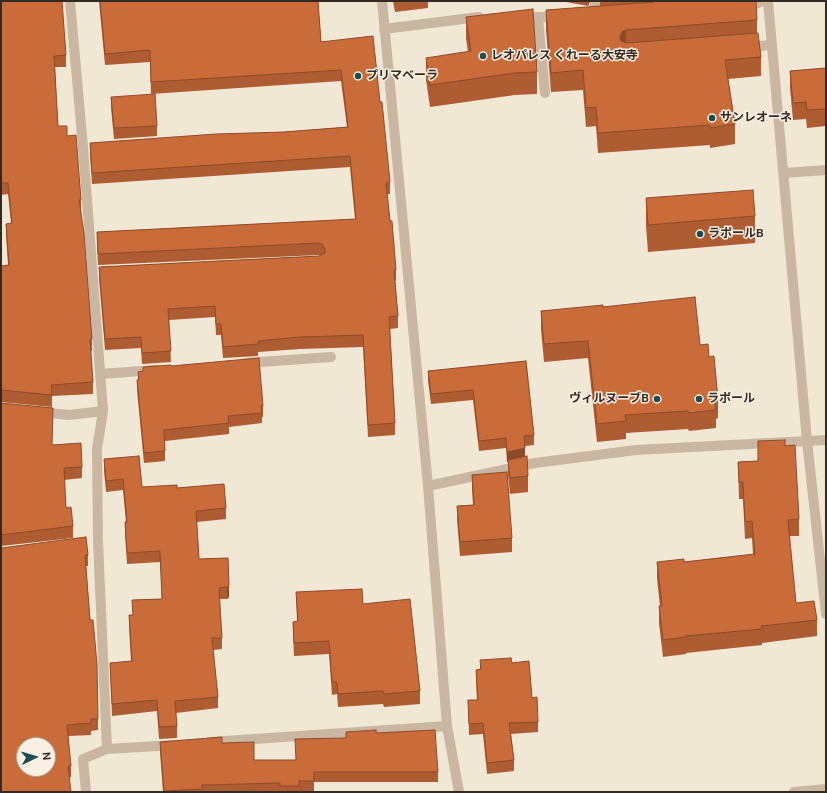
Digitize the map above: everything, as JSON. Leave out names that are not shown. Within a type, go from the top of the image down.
[{"type":"street","points":[[70,1],[87,147],[96,272],[103,411],[97,449],[94,541],[107,749]]},
{"type":"street","points":[[382,1],[428,486],[447,726],[459,792]]},
{"type":"street","points":[[591,17],[596,1]]},
{"type":"street","points":[[731,6],[754,4],[762,1]]},
{"type":"street","points":[[768,1],[807,441],[826,614]]},
{"type":"street","points":[[384,29],[486,17]]},
{"type":"street","points":[[509,17],[569,17]]},
{"type":"street","points":[[538,17],[545,93]]},
{"type":"street","points":[[734,48],[772,45]]},
{"type":"street","points":[[784,173],[826,170]]},
{"type":"street","points":[[236,364],[331,357]]},
{"type":"street","points":[[100,374],[164,369]]},
{"type":"street","points":[[32,411],[69,415],[103,411]]},
{"type":"street","points":[[428,486],[535,463],[636,450],[826,440]]},
{"type":"street","points":[[202,743],[447,726]]},
{"type":"street","points":[[86,792],[83,759],[107,749],[186,744]]},
{"type":"street","points":[[794,792],[826,789]]},
{"type":"building","points":[[1,1],[62,1],[66,55],[54,56],[58,126],[67,126],[67,136],[76,135],[81,200],[79,200],[84,233],[92,339],[90,339],[93,382],[51,385],[52,395],[1,390],[1,266],[9,265],[6,224],[12,223],[8,183],[1,183]]},
{"type":"building","points":[[100,1],[318,1],[321,42],[373,36],[380,102],[382,102],[390,182],[386,183],[390,221],[392,221],[396,270],[394,270],[398,316],[389,317],[395,423],[368,425],[363,335],[300,337],[258,341],[258,344],[223,347],[221,324],[216,324],[215,306],[168,309],[171,351],[142,353],[141,337],[105,339],[99,267],[319,256],[325,253],[325,249],[322,244],[319,243],[98,254],[97,232],[356,219],[350,156],[92,173],[90,143],[348,127],[341,70],[151,82],[150,50],[105,54]]},
{"type":"building","points":[[654,1],[756,1],[757,20],[626,30],[622,32],[620,37],[621,41],[626,43],[758,33],[761,57],[725,60],[735,124],[710,128],[710,125],[598,133],[596,107],[586,108],[583,70],[551,73],[546,10]]},
{"type":"building","points":[[533,9],[537,72],[515,73],[430,85],[426,58],[471,51],[466,17]]},
{"type":"building","points":[[826,68],[826,109],[807,110],[806,102],[793,103],[790,71]]},
{"type":"building","points":[[155,94],[157,126],[114,128],[111,97]]},
{"type":"building","points":[[753,190],[755,216],[648,225],[646,198]]},
{"type":"building","points":[[695,297],[700,345],[708,344],[709,357],[714,356],[718,400],[715,401],[716,410],[689,413],[688,411],[625,415],[626,421],[597,424],[588,341],[544,344],[541,311],[603,305],[603,307]]},
{"type":"building","points":[[259,358],[263,406],[261,406],[262,413],[228,416],[229,423],[164,430],[165,451],[144,453],[137,380],[139,379],[138,372],[143,371],[143,367]]},
{"type":"building","points":[[526,361],[534,435],[524,436],[525,448],[507,452],[506,438],[479,441],[473,390],[431,394],[428,371]]},
{"type":"building","points":[[1,403],[53,408],[52,445],[81,443],[82,467],[64,468],[66,508],[71,507],[73,526],[1,535]]},
{"type":"building","points":[[785,440],[785,446],[795,445],[799,519],[788,520],[796,603],[814,601],[817,620],[761,626],[762,629],[686,636],[663,640],[659,606],[662,606],[657,562],[684,559],[684,562],[755,554],[752,521],[745,522],[743,482],[739,482],[738,462],[758,461],[758,441]]},
{"type":"building","points":[[139,456],[142,487],[177,485],[177,488],[224,484],[226,508],[196,511],[199,559],[228,558],[229,585],[227,587],[219,588],[222,638],[212,638],[218,697],[175,701],[177,726],[159,727],[157,700],[112,704],[110,663],[132,661],[129,615],[133,615],[132,600],[162,599],[160,551],[127,553],[125,522],[127,522],[123,479],[106,481],[104,459]]},
{"type":"building","points":[[527,456],[528,476],[510,478],[508,460]]},
{"type":"building","points":[[507,472],[512,538],[460,542],[457,506],[474,505],[472,475]]},
{"type":"building","points":[[86,537],[88,555],[85,555],[90,620],[93,620],[97,664],[98,719],[91,719],[91,723],[67,725],[71,766],[68,766],[71,792],[1,792],[1,548]]},
{"type":"building","points":[[362,589],[363,604],[410,599],[420,691],[384,694],[383,691],[338,694],[337,682],[332,682],[329,641],[294,643],[293,622],[298,621],[296,592]]},
{"type":"building","points":[[511,658],[512,663],[529,661],[532,698],[537,697],[538,722],[509,723],[514,760],[487,763],[483,723],[469,724],[468,700],[478,700],[476,670],[481,669],[480,660]]},
{"type":"building","points":[[376,730],[376,733],[435,730],[438,772],[314,772],[314,781],[299,781],[299,786],[280,786],[280,783],[202,785],[202,789],[164,791],[160,742],[222,737],[222,743],[254,742],[254,760],[296,760],[295,739],[346,738],[346,732]]},
{"type":"place","name":"レオパレス くれーる大安寺","points":[[483,56]]},
{"type":"place","name":"プリマベーラ","points":[[358,76]]},
{"type":"place","name":"サンレオーネ","points":[[712,118]]},
{"type":"place","name":"ラポールB","points":[[700,234]]},
{"type":"place","name":"ヴィルヌーブB","points":[[657,399]]},
{"type":"place","name":"ラポール","points":[[699,399]]}]
